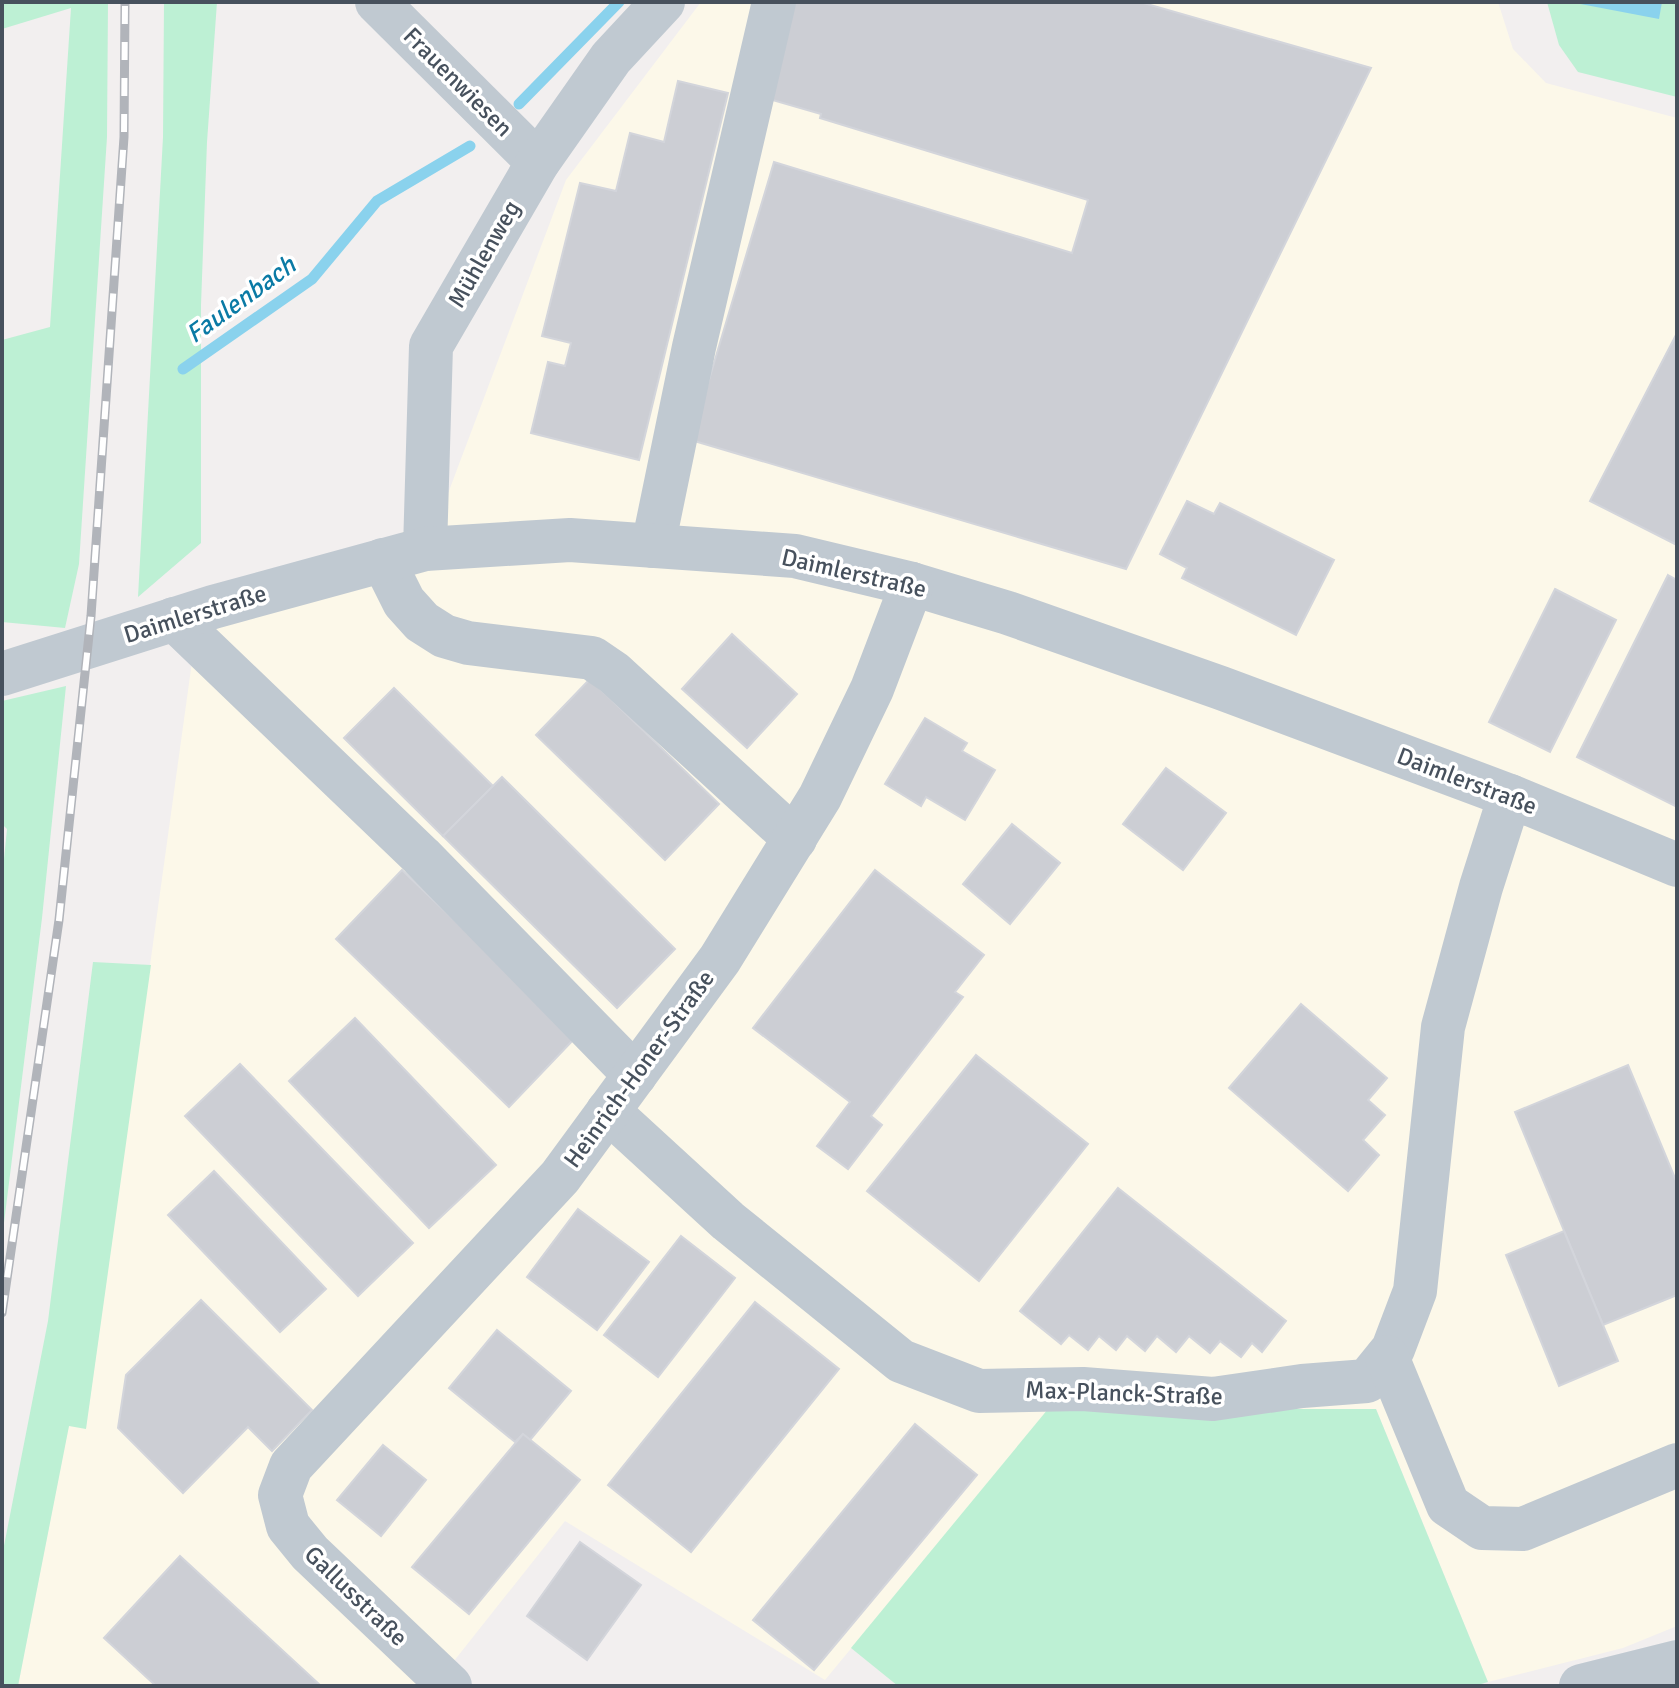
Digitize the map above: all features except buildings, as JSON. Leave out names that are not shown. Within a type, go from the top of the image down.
[{"type":"street","name":"Frauenwiesen","points":[[377,2],[538,162]]},
{"type":"street","name":"Mühlenweg","points":[[425,549],[431,346],[538,162],[611,58],[663,2]]},
{"type":"street","points":[[653,546],[694,347],[774,2]]},
{"type":"street","name":"Daimlerstraße","points":[[2,674],[174,619],[425,549],[570,540],[795,556],[912,584],[1008,613],[1221,688],[1510,796],[1677,865]]},
{"type":"street","points":[[383,560],[404,602],[422,622],[444,636],[468,643],[592,658],[614,673],[795,839]]},
{"type":"street","name":"Heinrich-Honer-Straße","points":[[280,1495],[291,1466],[560,1177],[720,959],[820,797],[872,689],[912,584]]},
{"type":"street","points":[[174,619],[421,856],[635,1075]]},
{"type":"street","name":"Max-Planck-Straße","points":[[608,1111],[728,1221],[901,1361],[979,1391],[1083,1389],[1213,1399],[1302,1386],[1367,1381],[1393,1349],[1415,1291],[1443,1027],[1481,887],[1510,796]]},
{"type":"street","points":[[1387,1357],[1448,1505],[1482,1528],[1523,1529],[1677,1465]]},
{"type":"street","name":"Gallusstraße","points":[[280,1495],[288,1526],[310,1553],[450,1686]]},
{"type":"street","points":[[1581,1686],[1677,1662]]},
{"type":"shaded area","points":[[701,2],[1498,2],[1513,49],[1546,83],[1677,118],[1677,1626],[1623,1648],[1488,1682],[1376,1409],[1049,1409],[825,1680],[565,1521],[454,1661],[466,1686],[18,1686],[69,1425],[86,1428],[195,640],[441,512],[566,180]]},
{"type":"green space","points":[[2,2],[108,2],[107,137],[79,564],[65,628],[2,622],[2,340],[50,327],[71,8],[2,29]]},
{"type":"green space","points":[[164,2],[217,2],[207,142],[201,305],[201,543],[138,597],[163,137]]},
{"type":"green space","points":[[1547,2],[1677,2],[1677,97],[1578,72],[1559,45]]},
{"type":"green space","points":[[66,686],[42,918],[2,1239],[2,879],[7,829],[2,824],[2,701]]},
{"type":"green space","points":[[93,962],[151,965],[86,1429],[69,1426],[18,1686],[2,1686],[2,1556],[48,1321]]},
{"type":"green space","points":[[1048,1409],[1376,1409],[1488,1682],[1474,1686],[898,1686],[851,1648]]},
{"type":"water","points":[[1570,2],[1662,2],[1659,19]]},
{"type":"waterway","name":"Faulenbach","points":[[519,104],[619,2]]},
{"type":"waterway","name":"Faulenbach","points":[[183,369],[312,279],[377,201],[470,146]]},
{"type":"railway","points":[[2,1313],[59,920],[91,616],[124,137],[125,2]]}]
